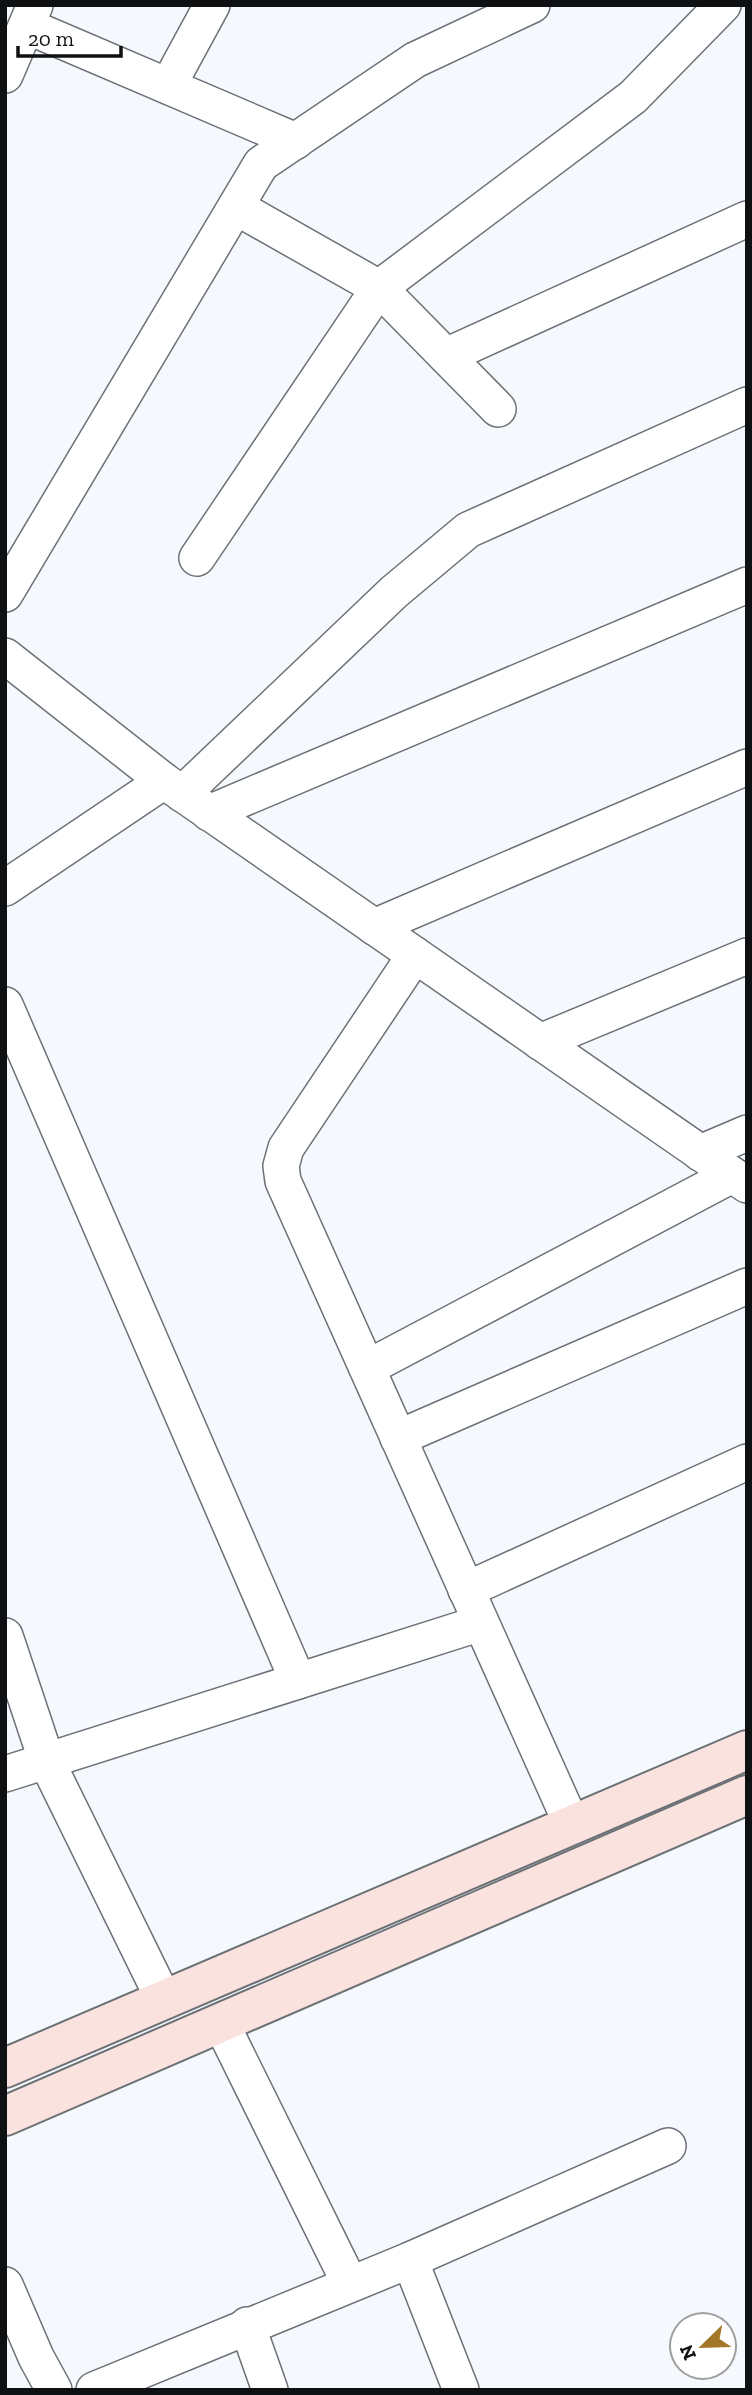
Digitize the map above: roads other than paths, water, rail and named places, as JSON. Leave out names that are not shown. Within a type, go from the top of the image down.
[{"type":"street","points":[[168,86],[212,5]]},
{"type":"street","points":[[5,594],[261,164],[415,60],[532,5]]},
{"type":"street","points":[[197,558],[379,288],[633,97],[723,5]]},
{"type":"street","points":[[17,41],[168,86],[296,141]]},
{"type":"street","points":[[236,208],[379,288],[498,409]]},
{"type":"street","points":[[446,356],[747,219]]},
{"type":"street","points":[[185,796],[394,592],[468,530],[747,405]]},
{"type":"street","points":[[5,888],[185,796],[747,585]]},
{"type":"street","points":[[11,669],[185,796],[739,1180],[367,1368]]},
{"type":"street","points":[[374,927],[747,767]]},
{"type":"street","points":[[415,955],[286,1148],[281,1167],[283,1181],[572,1825]]},
{"type":"street","points":[[540,1042],[747,956]]},
{"type":"street","points":[[5,1005],[298,1681]]},
{"type":"street","points":[[700,1153],[747,1133]]},
{"type":"street","points":[[398,1438],[747,1286]]},
{"type":"street","points":[[466,1590],[747,1462]]},
{"type":"street","points":[[5,1774],[481,1623]]},
{"type":"street","points":[[5,1636],[47,1762],[164,2000]]},
{"type":"street","points":[[5,2068],[747,1749]]},
{"type":"street","points":[[5,2116],[747,1795]]},
{"type":"street","points":[[376,1909],[397,1946]]},
{"type":"street","points":[[221,2023],[350,2284]]},
{"type":"street","points":[[94,2390],[410,2260],[668,2146]]},
{"type":"street","points":[[410,2260],[461,2390]]},
{"type":"street","points":[[5,2286],[36,2357],[54,2390]]},
{"type":"street","points":[[247,2325],[270,2390]]}]
